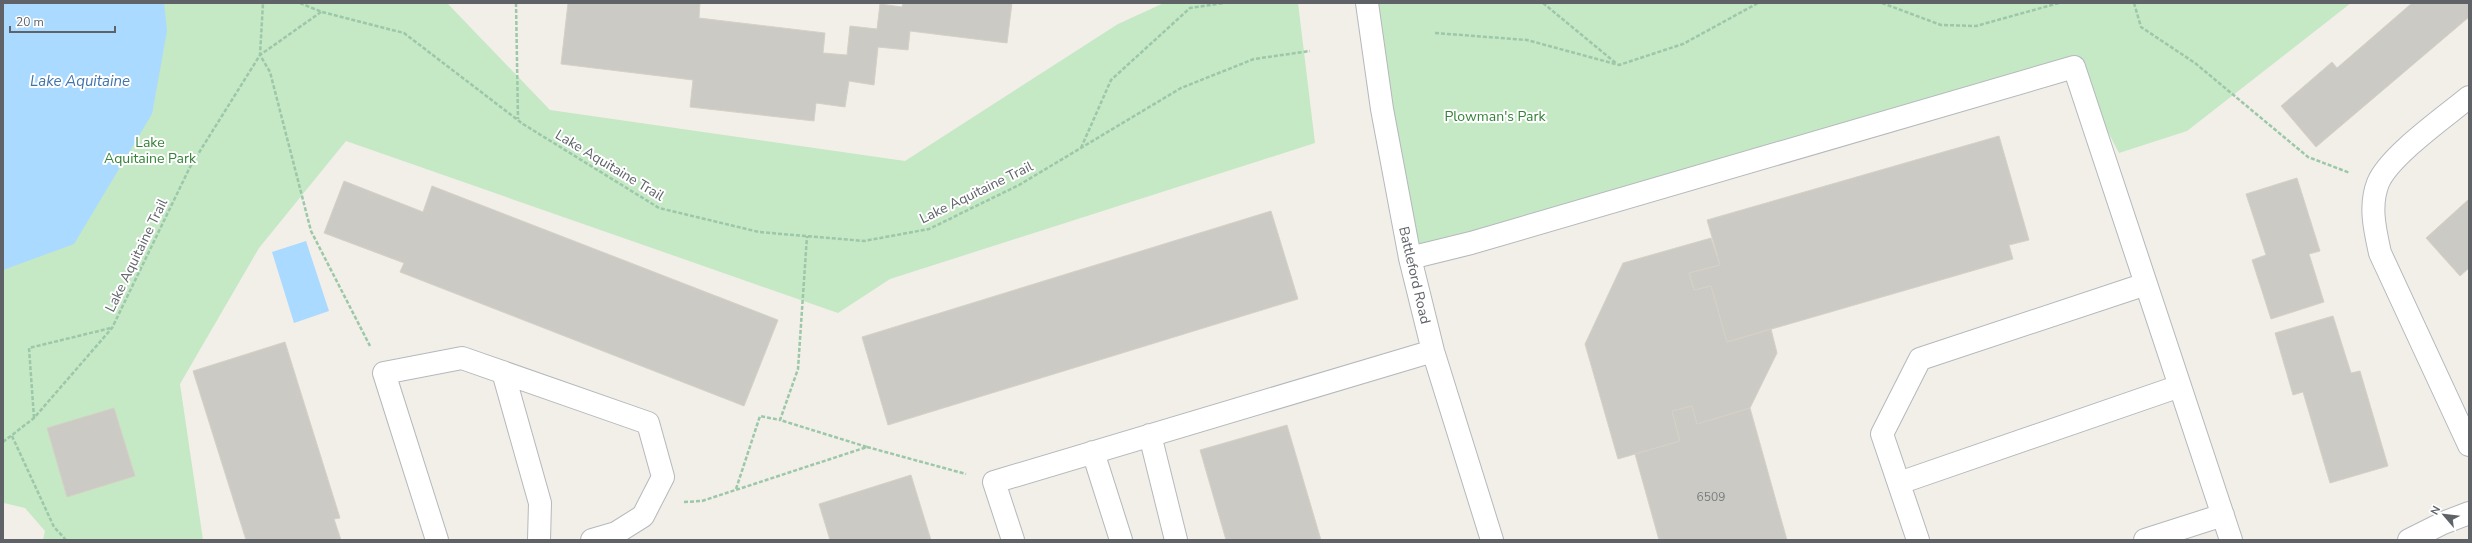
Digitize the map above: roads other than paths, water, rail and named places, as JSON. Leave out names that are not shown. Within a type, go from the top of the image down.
[{"type":"street","name":"Battleford Road","points":[[1367,3],[1382,109],[1410,258],[1433,351],[1492,540]]},
{"type":"street","points":[[1410,258],[1471,243],[2074,67],[2231,540]]},
{"type":"street","points":[[2469,97],[2402,153],[2378,183],[2373,205],[2374,230],[2380,253],[2469,445]]},
{"type":"street","points":[[1918,540],[1882,434],[1920,359],[2146,284]]},
{"type":"street","points":[[1012,540],[994,482],[1433,351]]},
{"type":"street","points":[[437,540],[384,373],[462,358],[648,423],[663,477],[643,516],[623,529],[592,540]]},
{"type":"street","points":[[503,372],[540,503],[539,540]]},
{"type":"street","points":[[1899,483],[2180,386]]},
{"type":"street","points":[[1150,435],[1176,540]]},
{"type":"street","points":[[1093,452],[1121,540]]},
{"type":"street","points":[[2409,540],[2443,523],[2469,513]]},
{"type":"street","points":[[2145,540],[2223,515]]},
{"type":"water","name":"Lake Aquitaine","points":[[3,3],[164,3],[167,31],[152,114],[74,244],[3,270]]},
{"type":"water","points":[[306,241],[329,311],[294,323],[272,252]]},
{"type":"park label","name":"Plowman's Park","points":[[1495,116]]},
{"type":"park label","name":"Lake Aquitaine Park","points":[[150,150]]}]
